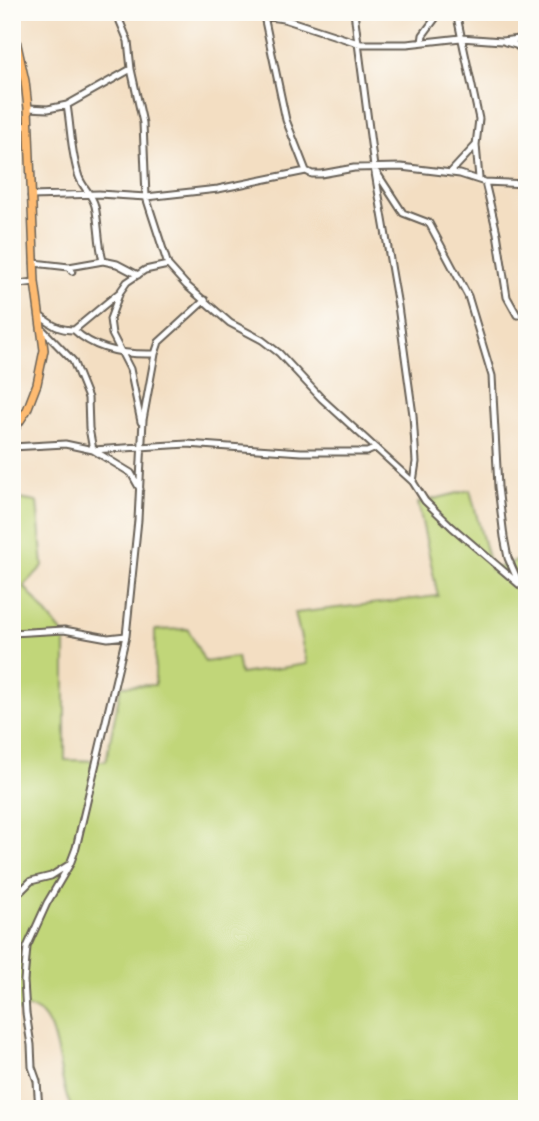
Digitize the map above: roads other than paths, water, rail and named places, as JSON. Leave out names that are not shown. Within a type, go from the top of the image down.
[{"type":"main road","points":[[12,22],[28,108],[35,282],[43,329],[43,359],[37,384],[27,410],[12,433]]},
{"type":"street","points":[[12,15],[18,12]]},
{"type":"street","points":[[157,12],[117,14],[128,41],[143,123],[146,197],[168,265],[186,285],[230,323],[279,354],[322,399],[413,482],[434,510],[527,591]]},
{"type":"street","points":[[193,12],[284,16],[361,44],[461,38],[502,41],[527,38]]},
{"type":"street","points":[[354,12],[374,167],[398,306],[413,415],[416,463],[413,482]]},
{"type":"street","points":[[422,42],[423,35],[440,12]]},
{"type":"street","points":[[456,12],[479,119],[476,145],[482,180],[497,233],[507,297],[517,315]]},
{"type":"street","points":[[264,16],[286,120],[306,171]]},
{"type":"street","points":[[502,41],[516,45],[527,53]]},
{"type":"street","points":[[28,108],[48,109],[67,105],[131,69]]},
{"type":"street","points":[[67,105],[74,162],[80,181],[91,195],[103,261]]},
{"type":"street","points":[[12,125],[28,126]]},
{"type":"street","points":[[450,173],[476,145]]},
{"type":"street","points":[[374,167],[383,186],[402,213],[429,223],[468,296],[492,376],[498,487],[508,558],[520,586]]},
{"type":"street","points":[[31,196],[146,197],[218,189],[306,171],[321,174],[374,167],[401,167],[527,184]]},
{"type":"street","points":[[34,263],[71,269],[103,261],[117,264],[138,275]]},
{"type":"street","points":[[142,428],[134,385],[112,334],[110,319],[120,292],[127,282],[145,270],[168,265]]},
{"type":"street","points":[[12,285],[35,282]]},
{"type":"street","points":[[40,316],[62,330],[74,330],[120,292]]},
{"type":"street","points":[[39,1109],[26,1013],[24,981],[27,947],[47,903],[70,864],[84,818],[88,789],[100,751],[126,636],[140,490],[142,428],[155,354],[159,342],[205,300]]},
{"type":"street","points":[[43,329],[73,360],[88,398],[93,450],[131,473],[140,490]]},
{"type":"street","points":[[74,330],[81,337],[112,352],[155,354]]},
{"type":"street","points":[[12,447],[65,444],[93,450],[187,444],[301,452],[367,452],[376,448]]},
{"type":"street","points":[[12,633],[64,630],[108,638],[126,636]]},
{"type":"street","points":[[12,894],[21,891],[31,881],[51,876],[70,864]]}]
